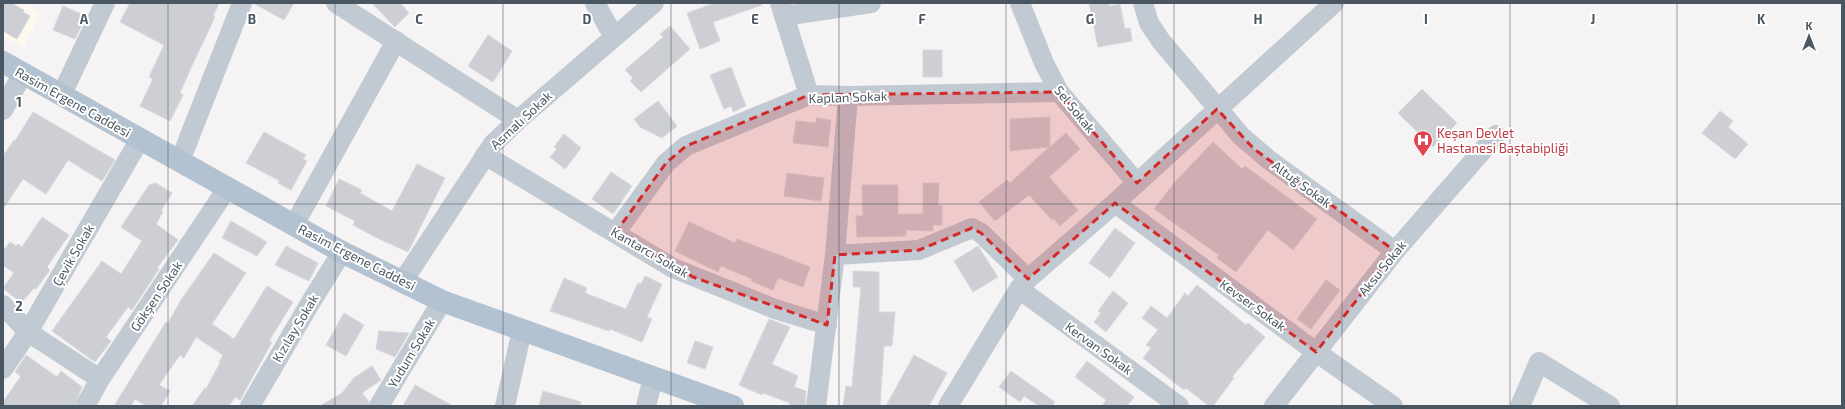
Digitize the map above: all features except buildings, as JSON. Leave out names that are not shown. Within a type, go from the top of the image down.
[{"type":"main road","name":"Rasim Ergene Caddesi","points":[[3,62],[342,252],[442,301],[733,406]]},
{"type":"street","points":[[62,94],[105,3]]},
{"type":"street","points":[[180,161],[242,3]]},
{"type":"street","points":[[336,3],[518,120]]},
{"type":"street","points":[[595,3],[614,37]]},
{"type":"street","name":"Asmalı Sokak","points":[[403,282],[485,155],[501,136],[654,3]]},
{"type":"street","points":[[809,95],[782,10],[871,3]]},
{"type":"street","name":"Sel Sokak","points":[[1020,3],[1044,63],[1060,92],[1137,183]]},
{"type":"street","name":"Altuğ Sokak","points":[[1143,3],[1149,22],[1156,35],[1241,136],[1259,152],[1395,251]]},
{"type":"street","points":[[948,406],[1023,284],[1115,203],[1334,3]]},
{"type":"street","points":[[294,225],[396,41]]},
{"type":"street","points":[[3,110],[23,73]]},
{"type":"street","name":"Kaplan Sokak","points":[[616,232],[666,163],[686,146],[809,95],[848,96],[1060,92]]},
{"type":"street","points":[[816,406],[835,255],[848,96]]},
{"type":"street","name":"Aksu Sokak","points":[[1274,406],[1395,251],[1496,135]]},
{"type":"street","name":"Çevik Sokak","points":[[3,369],[28,332],[140,139]]},
{"type":"street","name":"Kantarcı Sokak","points":[[485,155],[616,232],[652,256],[693,277],[775,309],[827,325]]},
{"type":"street","name":"Gökşen Sokak","points":[[85,406],[100,379],[228,187]]},
{"type":"street","name":"Kevser Sokak","points":[[1115,203],[1316,352],[1393,406]]},
{"type":"street","name":"Kervan Sokak","points":[[835,255],[914,250],[972,228],[982,233],[1023,284],[1179,406]]},
{"type":"street","name":"Kızılay Sokak","points":[[250,406],[342,252]]},
{"type":"street","name":"Yudum Sokak","points":[[379,406],[442,301]]},
{"type":"street","points":[[3,305],[28,332],[100,379]]},
{"type":"street","points":[[505,406],[522,330]]},
{"type":"street","points":[[1520,406],[1539,362],[1610,406]]},
{"type":"street","points":[[646,406],[653,378]]},
{"type":"highlighted area","points":[[1059,92],[1137,183],[1217,109],[1254,149],[1395,251],[1316,352],[1115,203],[1028,279],[981,233],[972,228],[919,250],[835,255],[827,325],[693,277],[616,232],[666,163],[686,146],[809,95]]},
{"type":"shaded area","points":[[3,3],[22,3],[41,12],[24,48],[3,36]]},
{"type":"place","name":"Keşan Devlet Hastanesi Baştabipliği","points":[[1423,157]]}]
